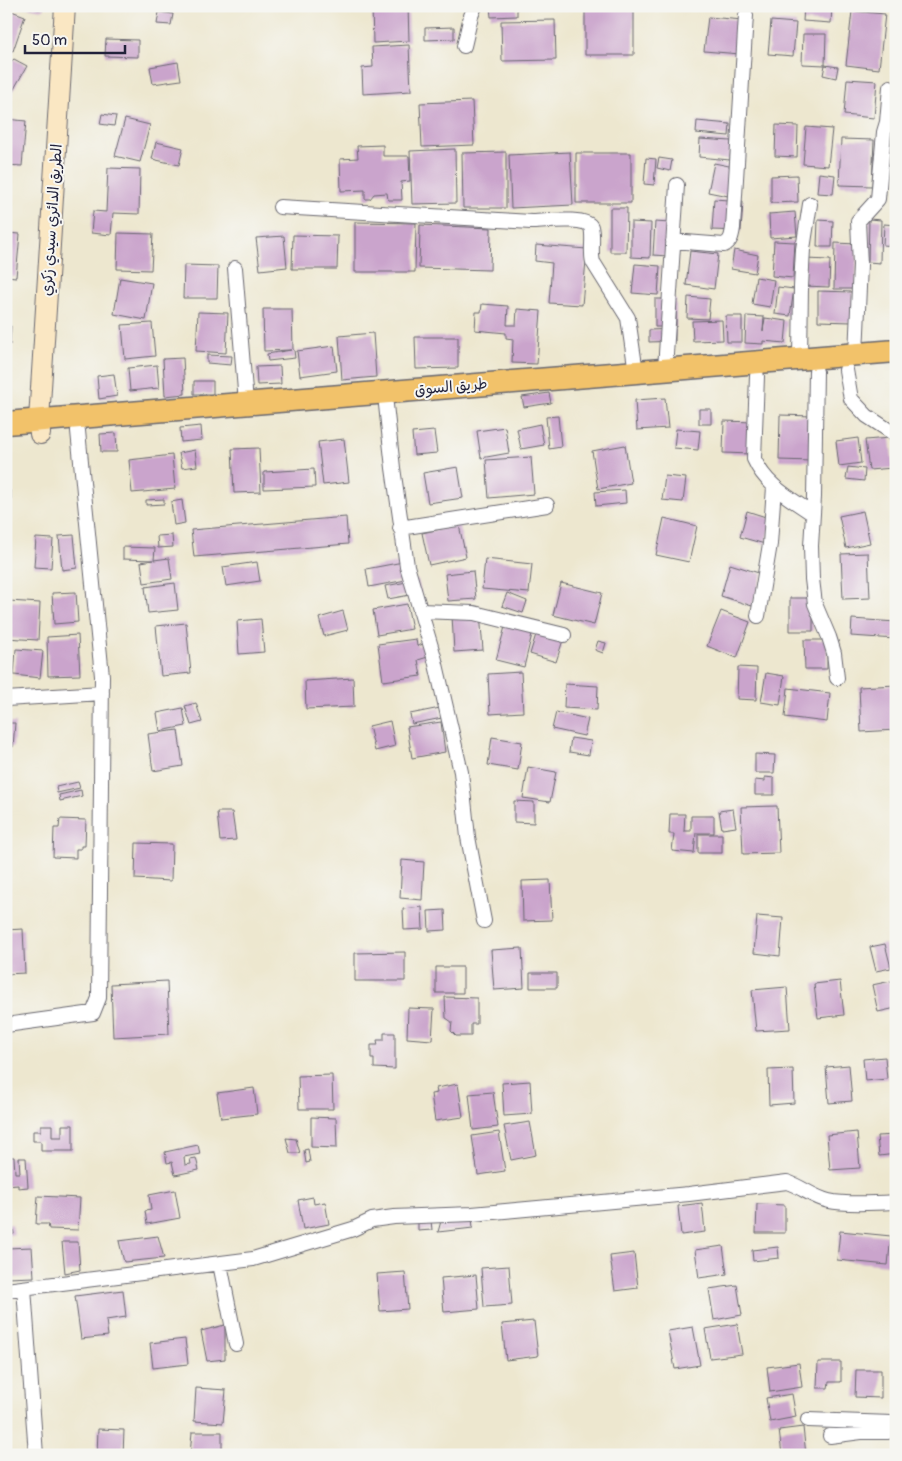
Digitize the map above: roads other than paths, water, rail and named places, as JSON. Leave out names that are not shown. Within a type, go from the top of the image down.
[{"type":"main road","name":"طريق السوق","points":[[851,362],[896,351]]},
{"type":"main road","name":"طريق السوق","points":[[6,436],[40,427],[246,403],[665,370],[851,362],[896,365]]},
{"type":"main road","name":"طريق السوق","points":[[6,423],[78,430],[757,376],[808,365]]},
{"type":"street","name":"الطريق الدائري سيدي زكري","points":[[40,427],[65,6]]},
{"type":"street","points":[[464,46],[475,6]]},
{"type":"street","points":[[673,241],[724,245],[731,238],[746,15]]},
{"type":"street","points":[[890,87],[878,199],[858,220],[860,265],[851,362],[852,399],[867,416],[896,435]]},
{"type":"street","points":[[665,370],[677,185]]},
{"type":"street","points":[[810,204],[803,249],[801,287],[808,365],[813,514],[811,546],[814,604],[834,653],[837,678]]},
{"type":"street","points":[[280,207],[531,222],[585,221],[591,229],[591,254],[593,262],[628,318],[636,372]]},
{"type":"street","points":[[235,268],[246,403]]},
{"type":"street","points":[[757,376],[754,459],[759,471],[774,487],[813,514]]},
{"type":"street","points":[[386,405],[400,528],[407,566],[435,660],[462,772],[468,837],[484,921]]},
{"type":"street","points":[[6,1025],[93,1013],[99,998],[102,693],[78,430]]},
{"type":"street","points":[[758,616],[770,544],[774,487]]},
{"type":"street","points":[[400,528],[547,505]]},
{"type":"street","points":[[420,611],[474,613],[564,635]]},
{"type":"street","points":[[6,699],[102,693]]},
{"type":"street","points":[[6,1290],[253,1259],[353,1229],[372,1220],[394,1217],[472,1214],[689,1194],[787,1182],[830,1202],[872,1204],[896,1202]]},
{"type":"street","points":[[220,1264],[236,1344]]},
{"type":"street","points":[[24,1288],[36,1455]]},
{"type":"street","points":[[808,1420],[896,1424]]},
{"type":"street","points":[[830,1436],[861,1432],[896,1432]]}]
